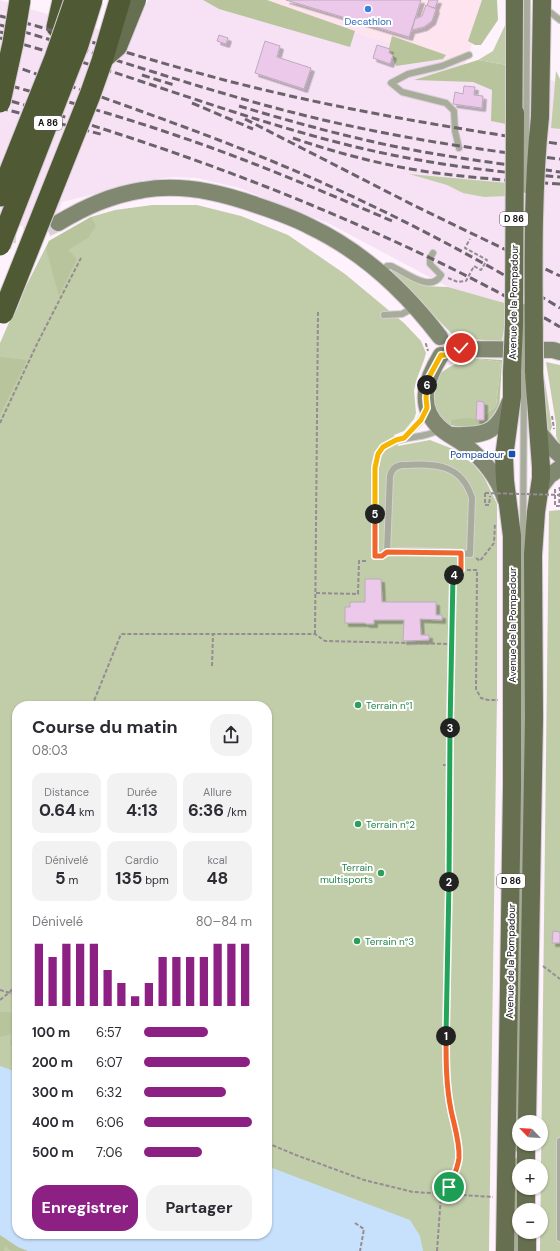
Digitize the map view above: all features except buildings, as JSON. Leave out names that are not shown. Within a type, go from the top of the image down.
[{"type":"highway","points":[[0,102],[14,43],[20,0]]},
{"type":"highway","points":[[55,58],[57,27],[63,0]]},
{"type":"highway","name":"A 86","points":[[0,196],[55,58],[75,0]]},
{"type":"highway","name":"A 86","points":[[0,245],[78,45],[92,0]]},
{"type":"highway","points":[[2,317],[102,61],[120,0]]},
{"type":"main road","points":[[102,61],[118,47],[137,0]]},
{"type":"main road","name":"Avenue de la Pompadour","points":[[515,0],[514,325],[524,373],[536,400],[541,467],[551,493],[535,518],[533,554],[534,718],[527,1115]]},
{"type":"main road","name":"Avenue de la Pompadour","points":[[505,1251],[512,786],[512,536],[502,516],[505,481],[504,457],[512,397],[524,373],[534,326],[534,235],[537,148],[540,117],[537,1]]},
{"type":"main road","points":[[527,1239],[527,1251]]},
{"type":"street","points":[[58,223],[85,208],[130,192],[144,189],[182,188],[212,192],[246,201],[283,214],[310,226],[357,255],[380,272],[415,306],[440,337],[448,337],[452,340],[428,379],[426,398],[427,408],[434,422],[479,456],[494,476],[501,488],[502,516]]},
{"type":"street","points":[[447,350],[553,350],[560,352]]},
{"type":"street","points":[[446,432],[472,436],[488,432],[504,416],[512,397]]},
{"type":"street","points":[[539,432],[560,455]]},
{"type":"street","points":[[551,493],[554,472],[560,468]]},
{"type":"lane","points":[[537,1],[547,11],[560,20]]},
{"type":"lane","points":[[526,194],[537,1]]},
{"type":"lane","points":[[459,148],[454,111],[446,103],[402,92],[391,83],[408,74],[442,66],[470,55]]},
{"type":"lane","points":[[380,272],[387,266],[391,266],[416,279],[432,283],[436,282],[441,275],[430,264],[430,258],[433,253]]},
{"type":"lane","name":"Avenue de la Pompadour","points":[[516,1251],[521,894],[525,298]]},
{"type":"lane","points":[[384,315],[402,314],[415,306]]},
{"type":"lane","points":[[404,438],[419,423],[427,408]]},
{"type":"lane","points":[[387,552],[390,476],[392,470],[397,466],[402,465],[431,464],[444,467],[460,476],[464,479],[470,490],[472,498],[470,554],[387,552],[382,556],[375,556],[375,468],[377,457],[383,447],[396,440],[446,432]]},
{"type":"lane","points":[[560,1141],[560,1238]]},
{"type":"path","points":[[441,275],[458,282],[466,281],[474,266],[481,270],[487,260],[465,248],[470,239]]},
{"type":"path","points":[[0,423],[37,344],[82,256]]},
{"type":"path","points":[[315,634],[318,310]]},
{"type":"path","points":[[551,493],[555,506],[559,506],[560,489]]},
{"type":"path","points":[[490,505],[485,505],[485,493],[551,493],[560,495]]},
{"type":"path","points":[[480,561],[494,544],[502,516]]},
{"type":"path","points":[[461,553],[461,570]]},
{"type":"path","points":[[316,593],[358,594],[359,561],[372,560],[375,556]]},
{"type":"path","points":[[438,1251],[441,1194],[449,1187],[459,1159],[458,1141],[445,1067],[453,576],[461,570],[477,570],[476,689],[481,698],[488,700],[503,700]]},
{"type":"path","points":[[94,701],[121,634],[315,634],[324,641],[451,644]]},
{"type":"path","points":[[212,634],[212,666]]},
{"type":"path","points":[[443,764],[449,765]]},
{"type":"path","points":[[443,883],[449,883]]},
{"type":"path","points":[[540,964],[560,979]]},
{"type":"path","points":[[0,1000],[12,989]]},
{"type":"path","points":[[0,990],[10,992]]},
{"type":"path","points":[[272,1145],[364,1180],[413,1192],[495,1196]]},
{"type":"path","points":[[355,1223],[364,1229],[360,1251]]},
{"type":"shaded area","points":[[0,0],[132,39],[148,0],[243,0],[465,65],[555,81],[556,128],[560,129],[560,342],[545,341],[508,304],[448,287],[330,224],[239,188],[197,178],[172,177],[157,179],[62,202],[54,229],[0,224]]},
{"type":"shaded area","points":[[243,0],[486,0],[465,65]]},
{"type":"green space","points":[[203,0],[267,0],[355,31],[350,47],[219,9]]},
{"type":"green space","points":[[482,0],[497,0],[498,20],[481,45],[475,45],[468,41]]},
{"type":"green space","points":[[507,21],[507,65],[478,60],[493,51]]},
{"type":"green space","points":[[392,36],[446,55],[443,59],[396,66],[389,48]]},
{"type":"green space","points":[[478,60],[507,65],[506,124],[491,121],[492,90],[473,82],[414,80]]},
{"type":"green space","points":[[556,71],[560,79],[560,129],[551,128]]},
{"type":"green space","points":[[409,174],[507,183],[507,196],[484,197],[463,193],[447,185]]},
{"type":"green space","name":"Terrain multisports","points":[[152,205],[197,205],[241,216],[288,235],[345,274],[404,323],[421,341],[426,353],[414,391],[416,413],[414,419],[404,431],[394,435],[398,446],[430,440],[453,449],[474,465],[484,477],[497,504],[497,695],[489,1251],[0,1251],[0,343],[11,318],[17,309],[25,288],[49,241],[91,217],[115,210]]},
{"type":"green space","points":[[91,217],[96,226],[88,238],[68,250],[77,259],[59,296],[46,249],[49,241]]},
{"type":"green space","points":[[393,270],[424,286],[448,287],[508,304],[502,341],[467,339],[455,333],[453,335],[391,272]]},
{"type":"green space","points":[[540,323],[544,326],[544,332],[541,338],[540,368],[545,382],[552,427],[548,437],[543,424],[539,368]]},
{"type":"green space","points":[[0,357],[27,360],[0,415]]},
{"type":"green space","points":[[471,358],[501,362],[496,406],[480,419],[451,420],[450,425],[445,422],[435,408],[433,396],[434,384],[437,377],[445,370]]},
{"type":"green space","points":[[471,358],[502,360],[499,412],[484,427],[466,428],[450,425],[451,420],[464,418],[480,419],[496,406],[501,362]]},
{"type":"green space","points":[[546,362],[560,365],[560,446],[556,436],[556,424]]},
{"type":"green space","points":[[560,510],[560,1251],[540,1251],[540,1239],[548,1239],[548,1203],[541,1203],[541,1195],[548,1195],[548,1159],[541,1159],[541,1151],[548,1151],[548,1115],[542,1115],[549,511]]},
{"type":"green space","points":[[0,1012],[9,1012],[12,1014],[12,1034],[0,1037]]},
{"type":"green space","points":[[12,1034],[12,1046],[10,1045]]},
{"type":"green space","points":[[0,1235],[18,1247],[28,1251],[11,1251],[5,1246],[4,1251],[0,1251]]},
{"type":"water","points":[[0,1066],[12,1070],[12,1239],[272,1239],[272,1168],[410,1220],[420,1236],[423,1251],[28,1251],[18,1247],[0,1235]]},
{"type":"tunnel","points":[[0,234],[17,235],[37,233],[58,223]]},
{"type":"railway","points":[[0,16],[177,67],[276,93],[397,118],[560,144]]},
{"type":"railway","points":[[0,25],[215,91],[287,111],[354,127],[422,140],[491,151],[560,159]]},
{"type":"railway","points":[[0,32],[19,37]]},
{"type":"railway","points":[[0,38],[89,64],[267,122],[356,147],[406,158],[457,166],[560,177]]},
{"type":"railway","points":[[0,61],[183,126],[318,181],[387,213],[438,239],[512,279],[560,308]]},
{"type":"railway","points":[[142,75],[174,85]]},
{"type":"railway","points":[[0,83],[110,114],[203,145],[284,176],[392,221]]},
{"type":"railway","points":[[0,98],[143,142],[190,158],[284,194],[376,233],[446,266],[515,301],[560,327]]},
{"type":"railway","points":[[192,103],[253,129]]},
{"type":"railway","points":[[239,106],[325,130],[391,146],[560,172]]},
{"type":"railway","points":[[0,108],[104,135]]},
{"type":"railway","points":[[245,119],[415,206],[560,276]]},
{"type":"railway","points":[[293,138],[360,158],[411,169],[478,178],[560,184]]},
{"type":"place","name":"Decathlon","points":[[368,9]]},
{"type":"place","name":"Pompadour","points":[[512,454]]},
{"type":"place","name":"Terrain n°1","points":[[358,705]]},
{"type":"place","name":"Terrain n°2","points":[[358,824]]},
{"type":"place","name":"Terrain multisports","points":[[381,873]]},
{"type":"place","name":"Terrain n°3","points":[[357,941]]},
{"type":"route","points":[[449,1187],[459,1159],[458,1141],[445,1067],[449,883],[451,617],[453,576],[461,570],[461,553],[387,552],[382,556],[375,556],[375,468],[380,450],[396,440],[404,438],[421,420],[427,408],[426,389],[428,379],[441,355],[447,355],[450,353],[454,346],[461,348]]}]
